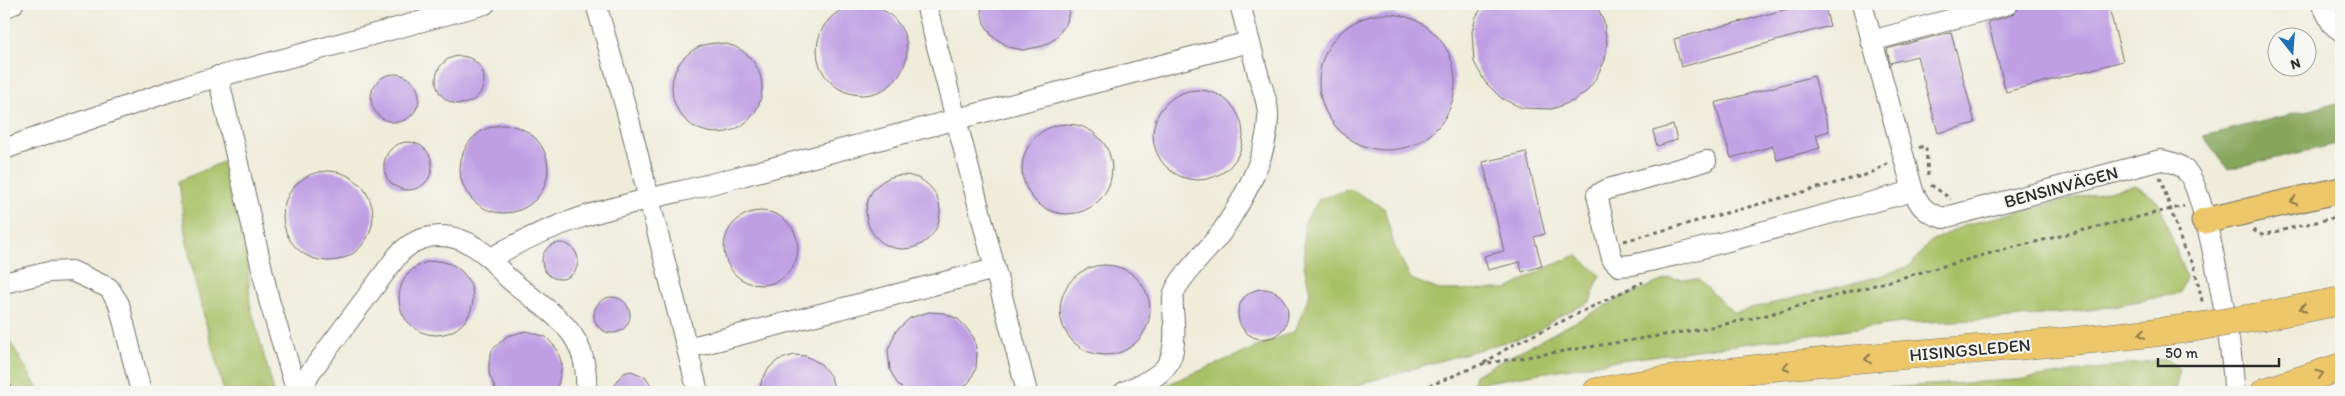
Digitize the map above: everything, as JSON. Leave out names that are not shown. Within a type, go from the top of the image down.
[{"type":"highway","name":"HISINGSLEDEN","points":[[1597,392],[1762,369],[1982,347],[2088,341],[2197,317],[2264,316],[2341,301]]},
{"type":"highway","points":[[2265,392],[2341,367]]},
{"type":"main road","points":[[2202,212],[2341,190]]},
{"type":"street","points":[[4,8],[13,4]]},
{"type":"street","points":[[4,149],[218,76],[485,4]]},
{"type":"street","points":[[596,4],[649,198],[698,392]]},
{"type":"street","points":[[926,4],[1027,392]]},
{"type":"street","points":[[1124,392],[1153,379],[1170,363],[1174,351],[1174,294],[1183,278],[1211,247],[1231,217],[1254,172],[1265,141],[1268,117],[1240,4]]},
{"type":"street","name":"BENSINVÄGEN","points":[[1862,4],[1913,191],[1919,206],[1929,214],[1943,218],[2156,162],[2170,162],[2182,167],[2189,174],[2202,212],[2231,347],[2234,392]]},
{"type":"street","points":[[1873,50],[2008,4]]},
{"type":"street","points":[[2322,4],[2332,24],[2341,32]]},
{"type":"street","points":[[490,259],[562,223],[611,207],[742,176],[955,118],[1249,42]]},
{"type":"street","points":[[218,76],[267,292],[297,392]]},
{"type":"street","points":[[1706,161],[1608,189],[1597,195],[1612,259],[1619,266],[1676,255],[1913,191]]},
{"type":"street","points":[[302,392],[309,374],[398,255],[412,242],[432,237],[457,238],[481,251],[506,276],[555,314],[573,334],[584,363],[586,392]]},
{"type":"street","points":[[688,348],[995,269]]},
{"type":"street","points":[[4,283],[49,272],[72,271],[109,288],[119,304],[141,392]]},
{"type":"path","points":[[2156,162],[2183,247],[2194,265],[2197,317]]},
{"type":"path","points":[[1482,364],[1702,329],[1763,316],[1988,254],[2170,210],[2202,212]]},
{"type":"path","points":[[1414,392],[1482,364],[1511,346],[1646,281]]},
{"type":"path","points":[[4,377],[14,392]]},
{"type":"green space","points":[[2341,102],[2341,143],[2228,169],[2203,136]]},
{"type":"green space","points":[[227,160],[247,245],[250,304],[274,392],[224,392],[195,282],[185,233],[179,181]]},
{"type":"green space","points":[[2136,185],[2158,201],[2186,277],[2180,293],[2097,309],[2001,319],[1902,323],[1614,361],[1473,384],[1475,375],[1622,297],[1669,278],[1699,280],[1734,313],[1873,278],[1910,266],[1930,242],[1965,225]]},
{"type":"green space","points":[[1350,189],[1384,208],[1394,245],[1411,279],[1439,290],[1508,289],[1541,270],[1577,255],[1600,275],[1590,302],[1559,316],[1533,334],[1370,381],[1342,392],[1149,392],[1295,331],[1310,293],[1304,265],[1304,224],[1319,199]]},
{"type":"green space","points":[[4,331],[38,389],[40,392],[4,392]]},
{"type":"green space","points":[[2166,359],[2180,369],[2173,392],[1811,392],[2017,380]]},
{"type":"building","points":[[980,4],[1070,4],[1067,22],[1056,38],[1043,46],[1023,50],[1009,47],[992,36],[984,23]]},
{"type":"building","points":[[1484,4],[1596,4],[1604,22],[1607,45],[1605,60],[1595,80],[1586,92],[1573,101],[1552,109],[1522,108],[1501,98],[1485,82],[1474,62],[1472,32],[1476,17]]},
{"type":"building","points":[[1794,4],[1824,4],[1830,26],[1681,67],[1674,39],[1795,7]]},
{"type":"building","points":[[2030,4],[2108,4],[2123,61],[2006,92],[1988,22],[2012,15],[2020,7]]},
{"type":"building","points":[[862,5],[879,9],[894,18],[903,33],[907,50],[903,67],[894,82],[879,91],[862,95],[845,91],[830,82],[821,67],[817,50],[821,33],[830,18],[845,9]]},
{"type":"building","points":[[1387,14],[1413,19],[1425,25],[1435,34],[1444,44],[1450,56],[1455,82],[1450,108],[1444,120],[1435,130],[1425,139],[1413,145],[1387,150],[1361,145],[1349,139],[1339,130],[1330,120],[1324,108],[1319,82],[1324,56],[1330,44],[1339,34],[1349,25],[1361,19]]},
{"type":"building","points":[[1951,32],[1975,123],[1938,133],[1917,56],[1890,63],[1887,49]]},
{"type":"building","points":[[717,43],[734,47],[749,56],[758,71],[762,88],[758,105],[749,120],[734,129],[717,133],[700,129],[685,120],[676,105],[672,88],[676,71],[685,56],[700,47]]},
{"type":"building","points":[[455,56],[465,56],[474,60],[480,66],[484,80],[480,94],[474,100],[465,104],[455,104],[446,100],[440,94],[436,85],[436,75],[440,66],[446,60]]},
{"type":"building","points":[[390,74],[400,74],[409,78],[415,84],[418,89],[418,107],[409,118],[400,122],[390,122],[381,118],[375,112],[371,103],[371,93],[375,84],[381,78]]},
{"type":"building","points":[[1814,76],[1829,131],[1816,135],[1820,148],[1777,160],[1773,146],[1731,158],[1715,103]]},
{"type":"building","points":[[1198,90],[1215,94],[1230,103],[1239,118],[1243,135],[1239,152],[1230,167],[1215,176],[1198,180],[1181,176],[1166,167],[1157,152],[1153,135],[1157,118],[1166,103],[1181,94]]},
{"type":"building","points":[[1067,124],[1084,128],[1099,137],[1108,152],[1112,169],[1108,186],[1099,201],[1084,210],[1067,214],[1050,210],[1035,201],[1026,186],[1022,169],[1026,152],[1035,137],[1050,128]]},
{"type":"building","points":[[504,125],[521,129],[535,138],[544,152],[548,169],[544,186],[535,200],[521,209],[504,213],[487,209],[473,200],[464,186],[460,169],[464,152],[473,138],[487,129]]},
{"type":"building","points":[[1673,125],[1677,140],[1657,146],[1653,131]]},
{"type":"building","points":[[403,142],[413,142],[422,146],[428,152],[432,166],[428,180],[422,186],[413,190],[403,190],[394,186],[388,180],[384,171],[384,161],[388,152],[394,146]]},
{"type":"building","points":[[1526,152],[1545,234],[1534,237],[1542,266],[1522,272],[1520,262],[1488,270],[1484,256],[1504,251],[1483,162]]},
{"type":"building","points":[[328,171],[345,175],[360,184],[369,199],[373,216],[369,233],[360,248],[345,257],[328,261],[311,257],[296,248],[287,233],[283,216],[287,199],[296,184],[311,175]]},
{"type":"building","points":[[903,175],[924,181],[934,191],[940,212],[934,233],[924,243],[903,249],[882,243],[872,233],[866,212],[872,191],[882,181]]},
{"type":"building","points":[[761,211],[775,214],[787,222],[795,234],[798,248],[795,262],[787,274],[775,282],[761,285],[747,282],[735,274],[727,262],[724,248],[727,234],[735,222],[747,214]]},
{"type":"building","points":[[560,243],[567,244],[573,248],[577,254],[577,268],[573,274],[567,278],[560,279],[553,278],[547,274],[543,268],[542,261],[543,254],[547,248],[553,244]]},
{"type":"building","points":[[436,261],[450,264],[462,272],[470,284],[473,298],[470,312],[462,324],[450,332],[436,335],[422,332],[410,324],[402,312],[399,298],[402,284],[410,272],[422,264]]},
{"type":"building","points":[[1105,265],[1122,269],[1137,278],[1146,293],[1150,310],[1146,327],[1137,342],[1122,351],[1105,355],[1088,351],[1073,342],[1064,327],[1060,310],[1064,293],[1073,278],[1088,269]]},
{"type":"building","points":[[1258,289],[1268,289],[1281,296],[1288,309],[1288,319],[1281,332],[1268,339],[1258,339],[1249,335],[1242,328],[1238,319],[1238,309],[1242,300],[1249,293]]},
{"type":"building","points":[[612,297],[619,298],[625,302],[629,308],[629,322],[625,328],[619,332],[612,333],[605,332],[599,328],[595,322],[594,315],[595,308],[599,302],[605,298]]},
{"type":"building","points":[[929,312],[944,313],[958,319],[974,338],[977,353],[976,368],[970,381],[959,392],[906,392],[897,383],[890,370],[888,350],[896,331],[910,318]]},
{"type":"building","points":[[526,331],[546,337],[557,349],[562,365],[558,385],[553,392],[497,392],[489,374],[492,350],[507,336]]},
{"type":"building","points":[[794,355],[806,356],[821,364],[831,377],[835,392],[759,392],[762,379],[769,368],[778,360]]},
{"type":"building","points":[[631,371],[646,377],[650,384],[651,392],[612,392],[618,379],[624,373]]}]
